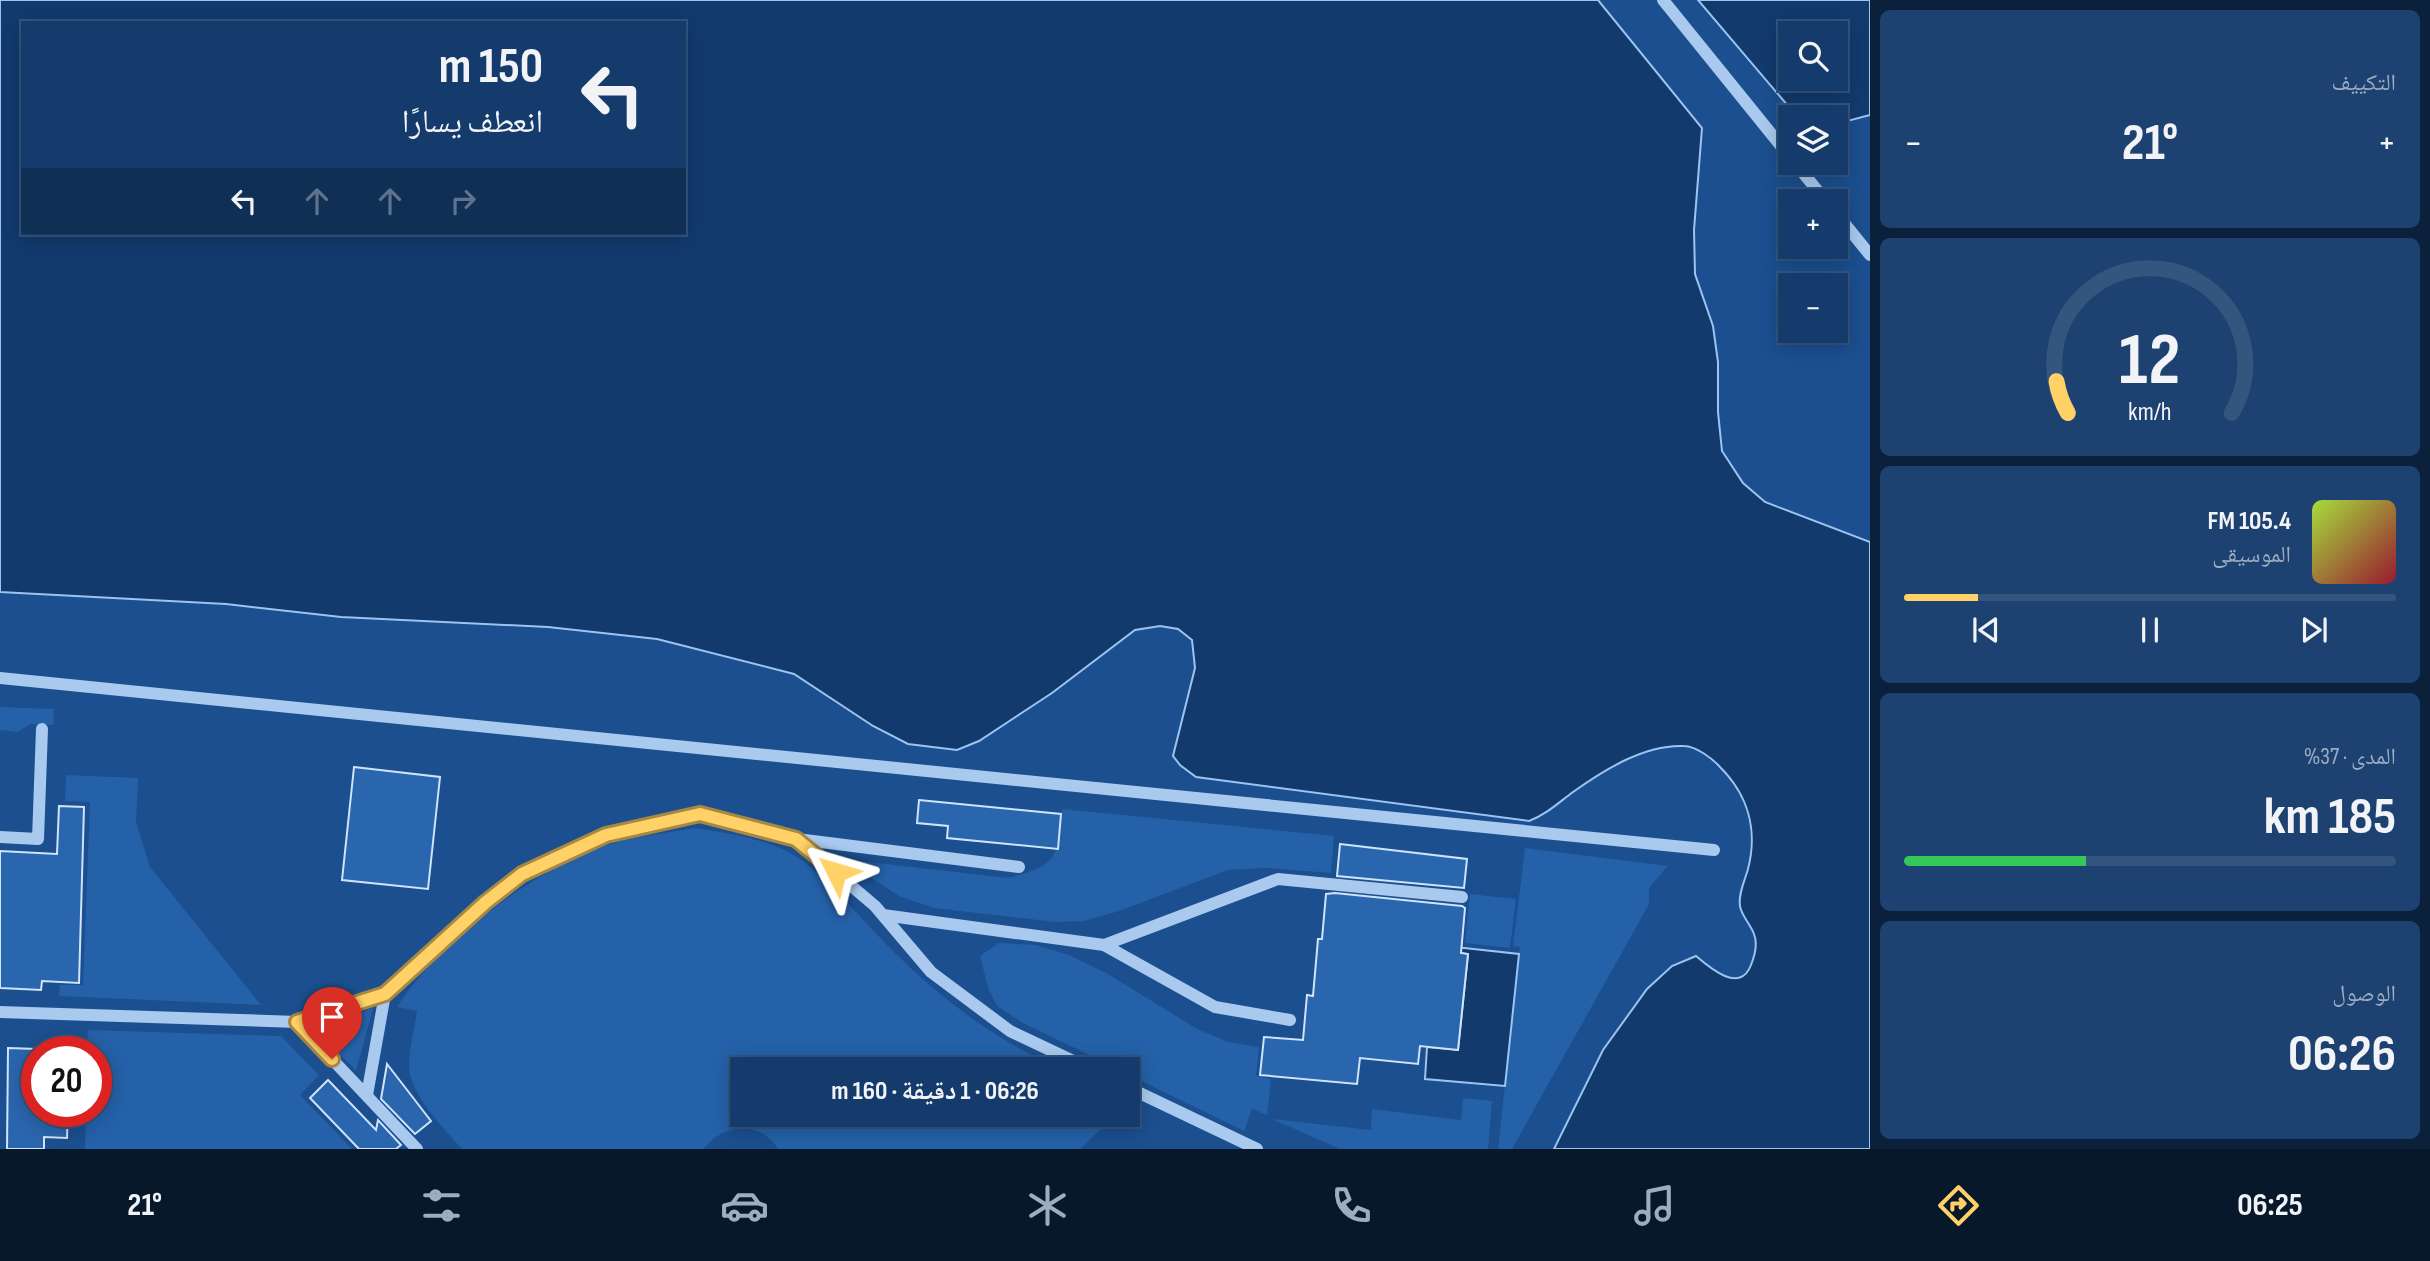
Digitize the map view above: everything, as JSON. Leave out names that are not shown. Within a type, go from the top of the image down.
[{"type":"lane","points":[[1664,0],[1778,142]]},
{"type":"lane","points":[[1805,175],[1816,189]]},
{"type":"lane","points":[[1848,228],[1870,255]]},
{"type":"lane","points":[[0,678],[1714,850]]},
{"type":"lane","points":[[0,837],[38,839],[42,729]]},
{"type":"lane","points":[[0,1027],[0,1012],[297,1022],[385,994],[486,902],[522,874],[606,835],[700,814],[796,839],[1019,867]]},
{"type":"lane","points":[[796,839],[883,915],[931,972],[1010,1031],[1065,1057]]},
{"type":"lane","points":[[1104,946],[1278,879],[1462,897]]},
{"type":"lane","points":[[883,915],[1104,946],[1215,1007],[1290,1020]]},
{"type":"lane","points":[[367,1096],[385,994]]},
{"type":"lane","points":[[297,1022],[417,1149]]},
{"type":"lane","points":[[1140,1093],[1258,1149]]},
{"type":"shaded area","points":[[0,0],[1598,0],[1702,128],[1694,230],[1695,274],[1713,326],[1718,362],[1718,412],[1722,451],[1743,483],[1765,502],[1870,542],[1870,1149],[1554,1149],[1603,1050],[1647,989],[1672,966],[1696,956],[1725,976],[1740,978],[1746,973],[1756,950],[1753,931],[1740,906],[1752,841],[1744,801],[1730,778],[1717,764],[1689,747],[1669,746],[1626,760],[1598,775],[1547,812],[1529,821],[1196,777],[1173,756],[1195,668],[1192,640],[1178,629],[1160,626],[1135,630],[1052,693],[979,741],[957,750],[908,744],[873,726],[794,674],[657,639],[548,627],[341,617],[226,604],[0,592]]},
{"type":"shaded area","points":[[1698,0],[1870,0],[1870,115],[1848,121],[1848,105],[1787,105]]},
{"type":"shaded area","points":[[0,707],[54,709],[53,725],[30,724],[18,732],[0,730]]},
{"type":"shaded area","points":[[66,775],[138,778],[136,822],[150,867],[261,1005],[59,996],[60,985],[83,985],[90,802],[65,801]]},
{"type":"shaded area","points":[[1062,809],[1334,836],[1331,873],[1266,868],[1228,870],[1119,911],[1084,921],[1055,922],[934,908],[899,896],[842,859],[1008,878],[1037,869],[1052,857],[1059,839]]},
{"type":"shaded area","points":[[696,828],[761,841],[800,859],[837,892],[930,986],[992,1032],[1034,1057],[730,1057],[730,1127],[1103,1127],[1080,1149],[778,1149],[762,1133],[741,1128],[721,1134],[704,1149],[462,1149],[436,1120],[413,1084],[409,1060],[417,1011],[397,1007],[435,960],[486,914],[513,894],[541,876],[596,849],[646,836]]},
{"type":"shaded area","points":[[1525,848],[1668,866],[1649,888],[1649,904],[1512,1149],[1498,1149],[1520,947],[1513,946]]},
{"type":"shaded area","points":[[1470,894],[1516,899],[1510,948],[1465,943]]},
{"type":"shaded area","points":[[999,943],[1036,945],[1069,955],[1108,974],[1197,1029],[1228,1042],[1259,1047],[1256,1076],[1271,1079],[1267,1115],[1252,1109],[1244,1131],[1140,1080],[1140,1057],[1093,1057],[1023,1023],[997,1006],[988,988],[980,956]]},
{"type":"shaded area","points":[[1446,946],[1519,954],[1505,1086],[1425,1079],[1427,1047],[1458,1050],[1468,954],[1446,951]]},
{"type":"shaded area","points":[[373,1009],[356,1071],[317,1030]]},
{"type":"shaded area","points":[[88,1030],[281,1036],[319,1075],[300,1095],[352,1149],[85,1149],[86,1127],[112,1127],[112,1036],[88,1036]]},
{"type":"shaded area","points":[[1463,1098],[1492,1101],[1488,1149],[1340,1149],[1272,1119],[1371,1130],[1372,1109],[1461,1120]]},
{"type":"building","points":[[354,767],[440,777],[428,889],[342,880]]},
{"type":"building","points":[[919,800],[1061,814],[1058,849],[947,838],[948,826],[917,823]]},
{"type":"building","points":[[59,806],[84,807],[79,983],[42,981],[41,990],[0,988],[0,851],[57,854]]},
{"type":"building","points":[[1340,844],[1467,859],[1464,888],[1337,876]]},
{"type":"building","points":[[1326,894],[1465,908],[1461,953],[1468,954],[1458,1050],[1420,1046],[1418,1064],[1360,1058],[1357,1084],[1260,1075],[1264,1037],[1303,1040],[1307,995],[1313,996],[1318,939],[1322,939]]},
{"type":"building","points":[[8,1048],[21,1048],[21,1127],[67,1127],[67,1138],[44,1137],[44,1149],[7,1149]]},
{"type":"building","points":[[387,1064],[431,1121],[415,1134],[381,1099]]},
{"type":"building","points":[[328,1080],[376,1130],[378,1120],[401,1145],[396,1149],[359,1149],[310,1098]]},
{"type":"route","points":[[332,1059],[297,1022],[385,994],[486,902],[522,874],[606,835],[700,814],[796,839],[836,872]]}]
